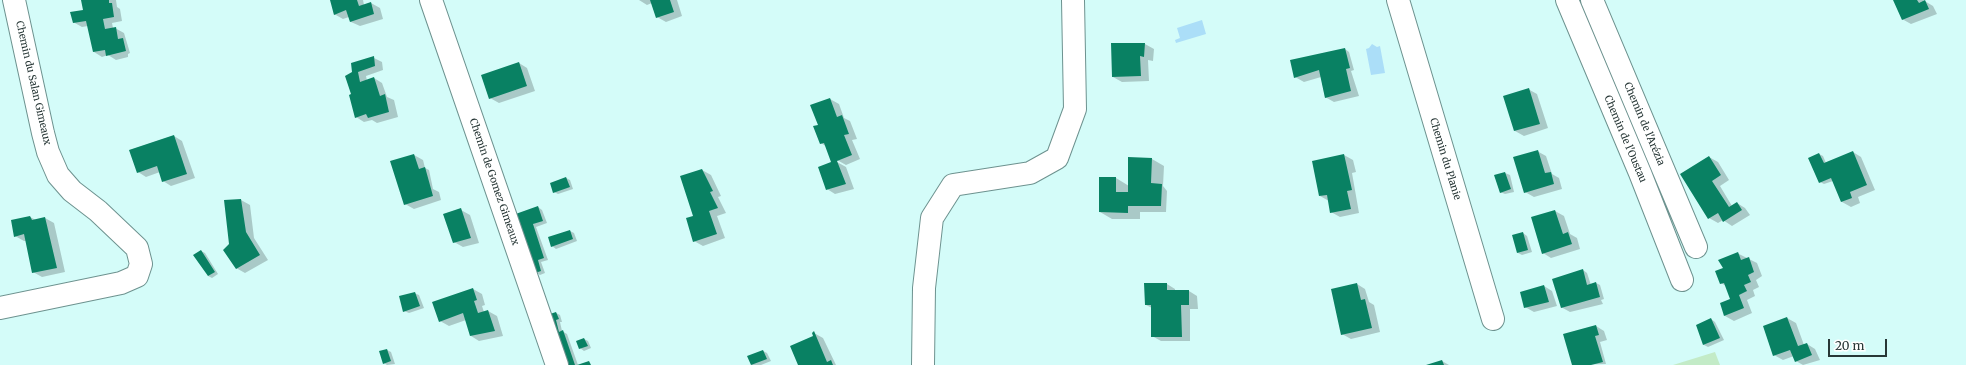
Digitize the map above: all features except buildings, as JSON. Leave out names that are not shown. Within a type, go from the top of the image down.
[{"type":"street","name":"Chemin du Salan Gimeaux","points":[[0,308],[121,283],[137,276],[141,264],[137,248],[98,211],[72,191],[58,175],[48,152],[43,133],[14,0]]},
{"type":"street","name":"Chemin de Gomez Gimeaux","points":[[432,0],[557,365]]},
{"type":"street","points":[[923,365],[924,288],[932,218],[952,185],[1030,173],[1057,158],[1075,108],[1073,0]]},
{"type":"street","name":"Chemin du Planie","points":[[1398,0],[1493,319]]},
{"type":"street","name":"Chemin de l'Oustau","points":[[1567,0],[1640,173],[1682,280]]},
{"type":"street","name":"Chemin de l'Arézia","points":[[1592,0],[1696,247]]},
{"type":"green space","points":[[1715,352],[1720,365],[1673,365]]},
{"type":"water","points":[[1202,20],[1206,34],[1176,43],[1175,40],[1180,38],[1177,28]]},
{"type":"water","points":[[1372,44],[1377,47],[1380,46],[1385,73],[1371,75],[1366,49]]}]
